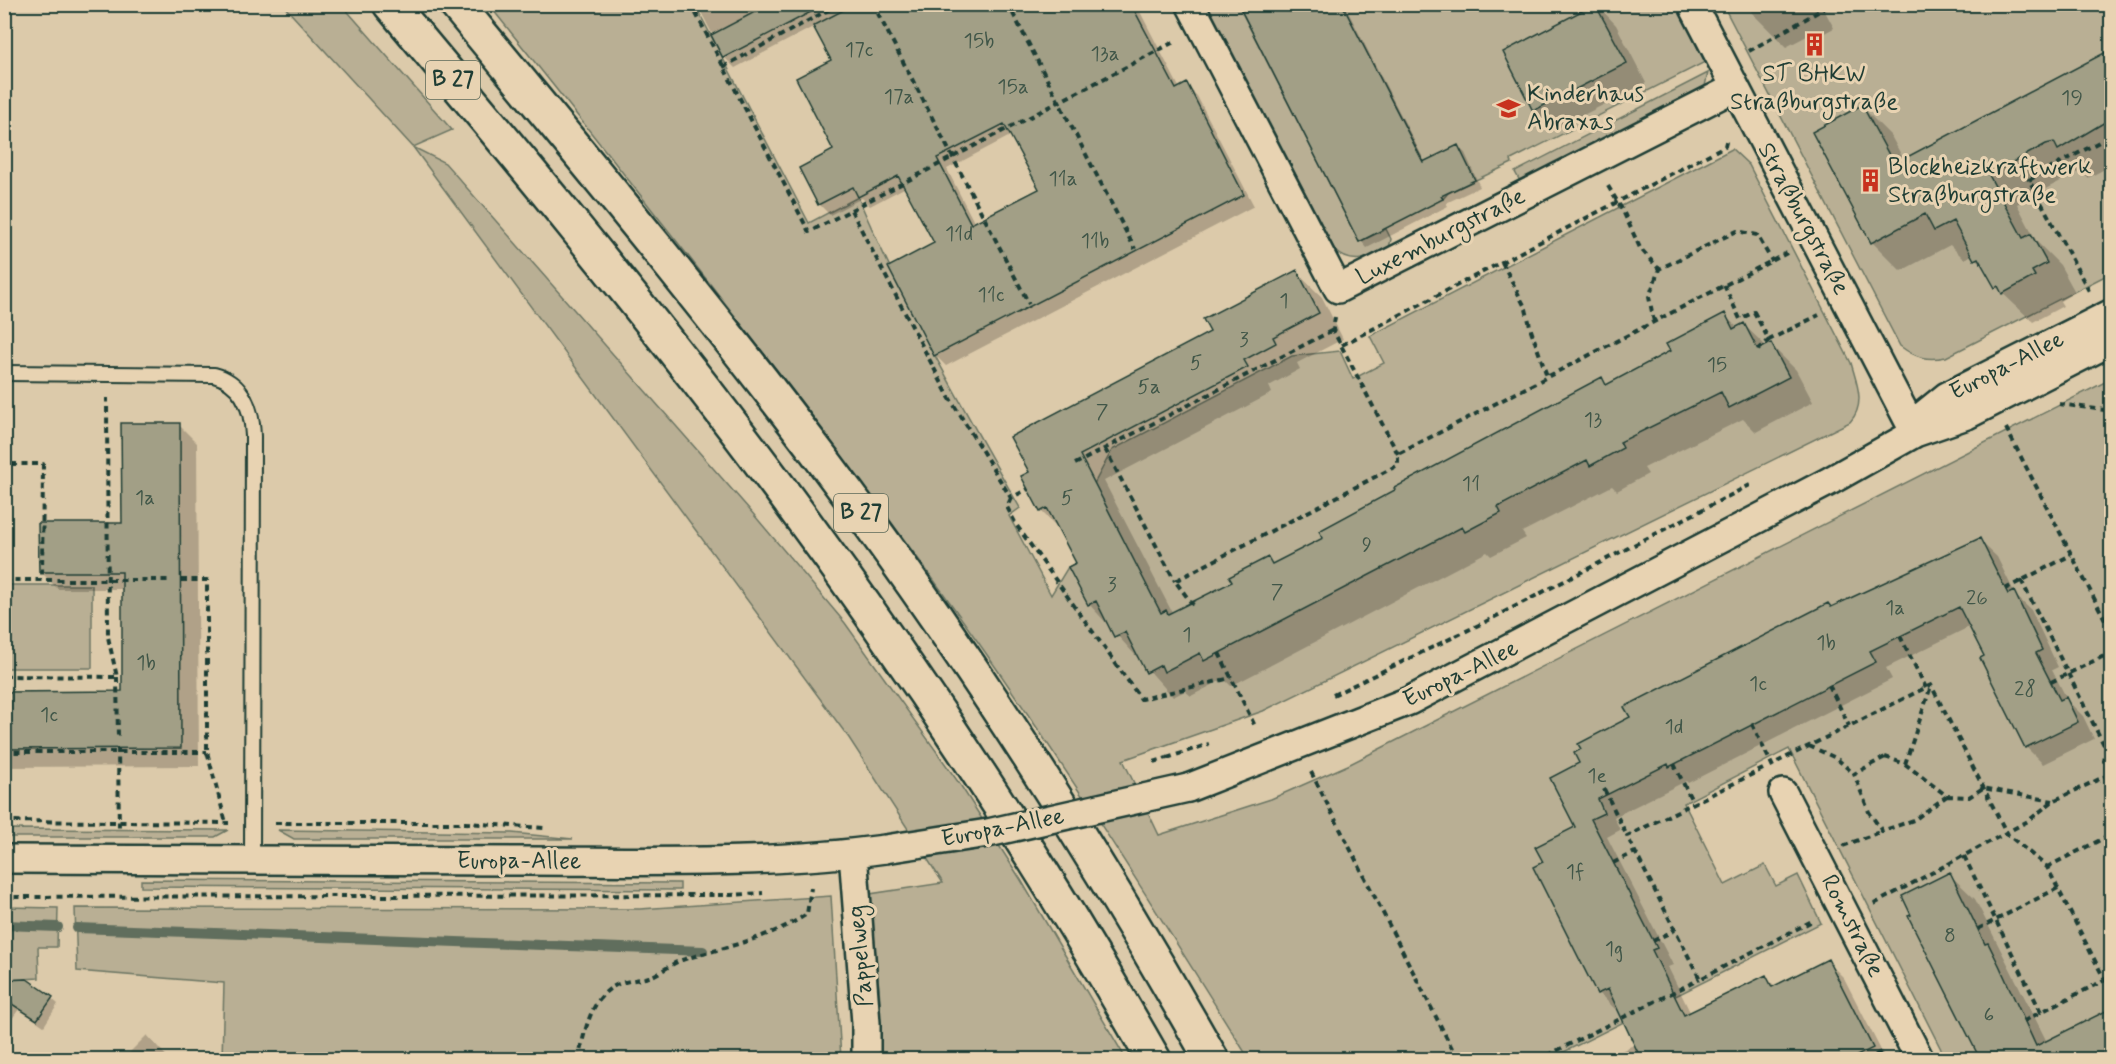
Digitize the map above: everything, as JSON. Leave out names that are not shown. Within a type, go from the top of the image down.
[{"type":"highway","name":"B 27","points":[[390,4],[702,387],[854,590],[992,794],[1154,1059]]},
{"type":"highway","name":"B 27","points":[[418,4],[510,149]]},
{"type":"highway","name":"B 27","points":[[456,4],[736,349],[887,550],[1074,827],[1212,1059]]},
{"type":"street","name":"Straßburgstraße","points":[[1692,4],[1915,433]]},
{"type":"street","name":"Luxemburgstraße","points":[[1196,16],[1338,289],[1734,88]]},
{"type":"street","name":"Europa-Allee","points":[[1915,433],[1921,417],[1947,396],[2112,313]]},
{"type":"street","name":"Europa-Allee","points":[[4,859],[625,861],[853,854],[988,832],[1188,788],[1409,701],[1818,488],[1915,433],[1959,418],[2112,341]]},
{"type":"street","name":"Romstraße","points":[[1783,793],[1920,1059]]},
{"type":"street","name":"Pappelweg","points":[[853,854],[866,1023],[866,1059]]},
{"type":"lane","points":[[4,373],[214,375],[224,378],[244,397],[252,417],[252,861]]},
{"type":"path","points":[[691,4],[809,232],[1059,102],[1196,16]]},
{"type":"path","points":[[723,67],[839,4]]},
{"type":"path","points":[[873,4],[1029,304]]},
{"type":"path","points":[[1008,4],[1135,249]]},
{"type":"path","points":[[1722,62],[1756,47],[1832,4]]},
{"type":"path","points":[[1342,345],[1725,146],[1734,88]]},
{"type":"path","points":[[2091,295],[2029,180],[2099,142],[2112,139]]},
{"type":"path","points":[[1592,160],[1618,202],[1640,248],[1659,269]]},
{"type":"path","points":[[851,210],[949,396],[1011,498]]},
{"type":"path","points":[[1654,322],[1649,297],[1659,269],[1737,231],[1757,235],[1772,261]]},
{"type":"path","points":[[1398,454],[1814,239]]},
{"type":"path","points":[[1502,262],[1527,309],[1530,330],[1547,376]]},
{"type":"path","points":[[1724,285],[1740,319],[1754,312],[1769,340]]},
{"type":"path","points":[[1175,581],[1398,465],[1398,454],[1333,330],[1338,289]]},
{"type":"path","points":[[1758,350],[1769,340],[1793,328]]},
{"type":"path","points":[[1075,464],[1333,330]]},
{"type":"path","points":[[107,374],[108,636],[117,677],[118,738]]},
{"type":"path","points":[[1993,402],[2112,633]]},
{"type":"path","points":[[2057,403],[2112,411]]},
{"type":"path","points":[[1105,449],[1175,581],[1193,605]]},
{"type":"path","points":[[11,464],[43,464],[42,580]]},
{"type":"path","points":[[1326,698],[1485,622],[1757,482]]},
{"type":"path","points":[[1028,489],[1011,498],[1007,507],[1017,526],[1141,699],[1231,678]]},
{"type":"path","points":[[2006,588],[2071,555]]},
{"type":"path","points":[[4,580],[170,580]]},
{"type":"path","points":[[181,580],[207,580],[207,752],[226,823]]},
{"type":"path","points":[[2021,580],[2107,751]]},
{"type":"path","points":[[1900,636],[1926,688]]},
{"type":"path","points":[[2051,682],[2112,652]]},
{"type":"path","points":[[1219,653],[1249,714]]},
{"type":"path","points":[[2105,655],[2112,699]]},
{"type":"path","points":[[4,676],[117,677]]},
{"type":"path","points":[[1829,685],[1849,726]]},
{"type":"path","points":[[1905,764],[1931,685]]},
{"type":"path","points":[[2112,715],[2104,761],[2112,783]]},
{"type":"path","points":[[1245,732],[1266,724]]},
{"type":"path","points":[[1752,724],[1783,793]]},
{"type":"path","points":[[1167,758],[1212,743]]},
{"type":"path","points":[[1809,746],[1836,758],[1854,774],[1869,812],[1882,831]]},
{"type":"path","points":[[4,752],[118,750],[207,752]]},
{"type":"path","points":[[118,750],[119,898]]},
{"type":"path","points":[[1277,752],[1311,772],[1458,1059]]},
{"type":"path","points":[[1854,774],[1885,757],[1905,764],[1947,796],[1969,797],[1983,788],[2053,801]]},
{"type":"path","points":[[1674,764],[1694,803]]},
{"type":"path","points":[[2109,774],[2053,801],[2007,834],[2047,867],[2112,994]]},
{"type":"path","points":[[1604,789],[1627,836]]},
{"type":"path","points":[[1817,860],[1839,848],[1914,820],[1947,796]]},
{"type":"path","points":[[4,821],[465,823],[553,828]]},
{"type":"path","points":[[2047,867],[2112,834]]},
{"type":"path","points":[[1613,863],[1635,852]]},
{"type":"path","points":[[1964,856],[2041,1012]]},
{"type":"path","points":[[800,890],[855,885]]},
{"type":"path","points":[[578,1059],[584,1033],[600,997],[610,988],[625,980],[651,977],[679,961],[784,929],[807,914],[811,888]]},
{"type":"path","points":[[1978,929],[2058,888]]},
{"type":"path","points":[[4,897],[731,896],[765,892]]},
{"type":"path","points":[[1653,941],[1675,930]]},
{"type":"path","points":[[1538,1059],[1700,979]]},
{"type":"path","points":[[2024,1021],[2105,980]]},
{"type":"shaded area","points":[[283,5],[342,5],[452,130],[413,147]]},
{"type":"shaded area","points":[[489,5],[695,5],[809,223],[858,197],[914,316],[1020,508],[1009,516],[1051,595],[1068,567],[1122,538],[1094,484],[1112,450],[1292,356],[1340,351],[1353,379],[1384,363],[1370,336],[1732,149],[1749,165],[1851,363],[1858,386],[1859,401],[1855,415],[1850,422],[1263,711],[1123,760],[1159,835],[1271,799],[1348,765],[2111,379],[2111,1059],[1946,1059],[1789,749],[1684,803],[1725,885],[1765,865],[1776,886],[1798,875],[1821,923],[1550,1059],[1249,1059],[1056,756],[975,637],[825,433],[602,146]]},
{"type":"shaded area","points":[[1208,5],[1238,5],[1359,242],[1386,229],[1391,239],[1389,248],[1361,259],[1348,258],[1335,250]]},
{"type":"shaded area","name":"Kinderhaus Abraxas","points":[[1342,5],[1676,5],[1705,62],[1511,160],[1512,163],[1448,193],[1443,199]]},
{"type":"shaded area","points":[[1723,5],[2111,5],[2111,273],[1946,357],[1933,359],[1917,356],[1900,346]]},
{"type":"shaded area","points":[[1708,73],[1705,86],[1520,181],[1515,172]]},
{"type":"shaded area","points":[[413,147],[445,163],[749,509],[845,623],[961,786],[1021,880],[1126,1059],[880,1059],[880,1000],[870,894],[943,883],[849,738]]},
{"type":"shaded area","points":[[5,585],[92,585],[92,668],[5,668]]},
{"type":"shaded area","points":[[5,829],[228,830],[215,837],[5,837]]},
{"type":"shaded area","points":[[278,830],[512,833],[573,839],[294,839]]},
{"type":"shaded area","points":[[141,880],[680,883],[680,890],[141,887]]},
{"type":"shaded area","points":[[831,896],[841,1059],[222,1059],[224,983],[77,971],[75,908],[640,909]]},
{"type":"shaded area","points":[[4,907],[58,908],[57,947],[38,947],[39,978],[5,980]]},
{"type":"building","points":[[770,4],[826,4],[723,58],[711,35]]},
{"type":"building","points":[[855,4],[1131,4],[1176,89],[1187,83],[1244,195],[934,356],[888,267],[934,243],[898,176],[858,197],[853,187],[818,205],[799,168],[833,150],[796,78],[831,60],[813,26]],"holes":[[[1004,124],[1039,189],[971,224],[937,158]]]},
{"type":"building","points":[[1238,4],[1342,4],[1423,162],[1458,145],[1475,180],[1441,196],[1443,199],[1359,242]]},
{"type":"building","points":[[1595,4],[1627,63],[1533,111],[1503,52]]},
{"type":"building","points":[[2112,49],[2112,118],[2058,150],[2054,142],[2046,144],[1989,175],[2023,238],[2031,234],[2047,263],[2032,271],[2035,276],[2002,294],[1998,286],[1995,288],[1978,258],[1974,260],[1953,221],[1934,231],[1925,214],[1871,243],[1812,132],[1862,105],[1894,164]]},
{"type":"building","points":[[1297,270],[1319,313],[1273,337],[1276,343],[1244,360],[1248,367],[1080,455],[1161,613],[1166,610],[1168,614],[1232,582],[1229,577],[1268,557],[1272,564],[1323,538],[1319,531],[1395,490],[1394,488],[1602,377],[1606,385],[1670,351],[1666,344],[1725,313],[1733,329],[1744,323],[1758,350],[1771,343],[1789,377],[1729,408],[1721,392],[1620,442],[1623,448],[1590,466],[1587,460],[1498,507],[1501,513],[1465,532],[1462,527],[1204,661],[1200,653],[1164,672],[1161,665],[1146,673],[1125,632],[1114,637],[1096,601],[1088,605],[1068,567],[1076,563],[1047,508],[1040,512],[1021,476],[1029,472],[1010,437],[1210,332],[1203,319]]},
{"type":"building","points":[[121,423],[180,423],[181,748],[4,749],[4,692],[122,691],[122,572],[39,572],[38,523],[122,523]]},
{"type":"building","points":[[1980,538],[2008,594],[2014,591],[2042,650],[2036,653],[2060,700],[2066,697],[2078,722],[2025,748],[1980,658],[1984,656],[1959,607],[1870,651],[1876,662],[1669,767],[1668,764],[1598,799],[1604,813],[1591,819],[1657,948],[1652,950],[1684,1015],[1766,975],[1772,987],[1828,959],[1873,1048],[1851,1059],[1641,1059],[1608,989],[1597,994],[1533,867],[1543,862],[1535,847],[1575,827],[1550,778],[1579,763],[1574,753],[1581,749],[1578,744],[1630,717],[1624,707],[1828,603],[1831,607]]},
{"type":"building","points":[[1950,872],[1985,944],[1988,943],[1999,965],[2036,1046],[2112,1008],[2112,1059],[1980,1059],[1908,916],[1911,915],[1902,896]]},
{"type":"building","points":[[27,979],[53,997],[37,1020],[4,999],[4,980]]},
{"type":"waterway","points":[[4,925],[58,927]]},
{"type":"waterway","points":[[77,928],[703,951]]},
{"type":"place","name":"ST BHKW Straßburgstraße","points":[[1814,44]]},
{"type":"place","name":"Kinderhaus Abraxas","points":[[1509,108]]},
{"type":"place","name":"Blockheizkraftwerk Straßburgstraße","points":[[1870,181]]}]
